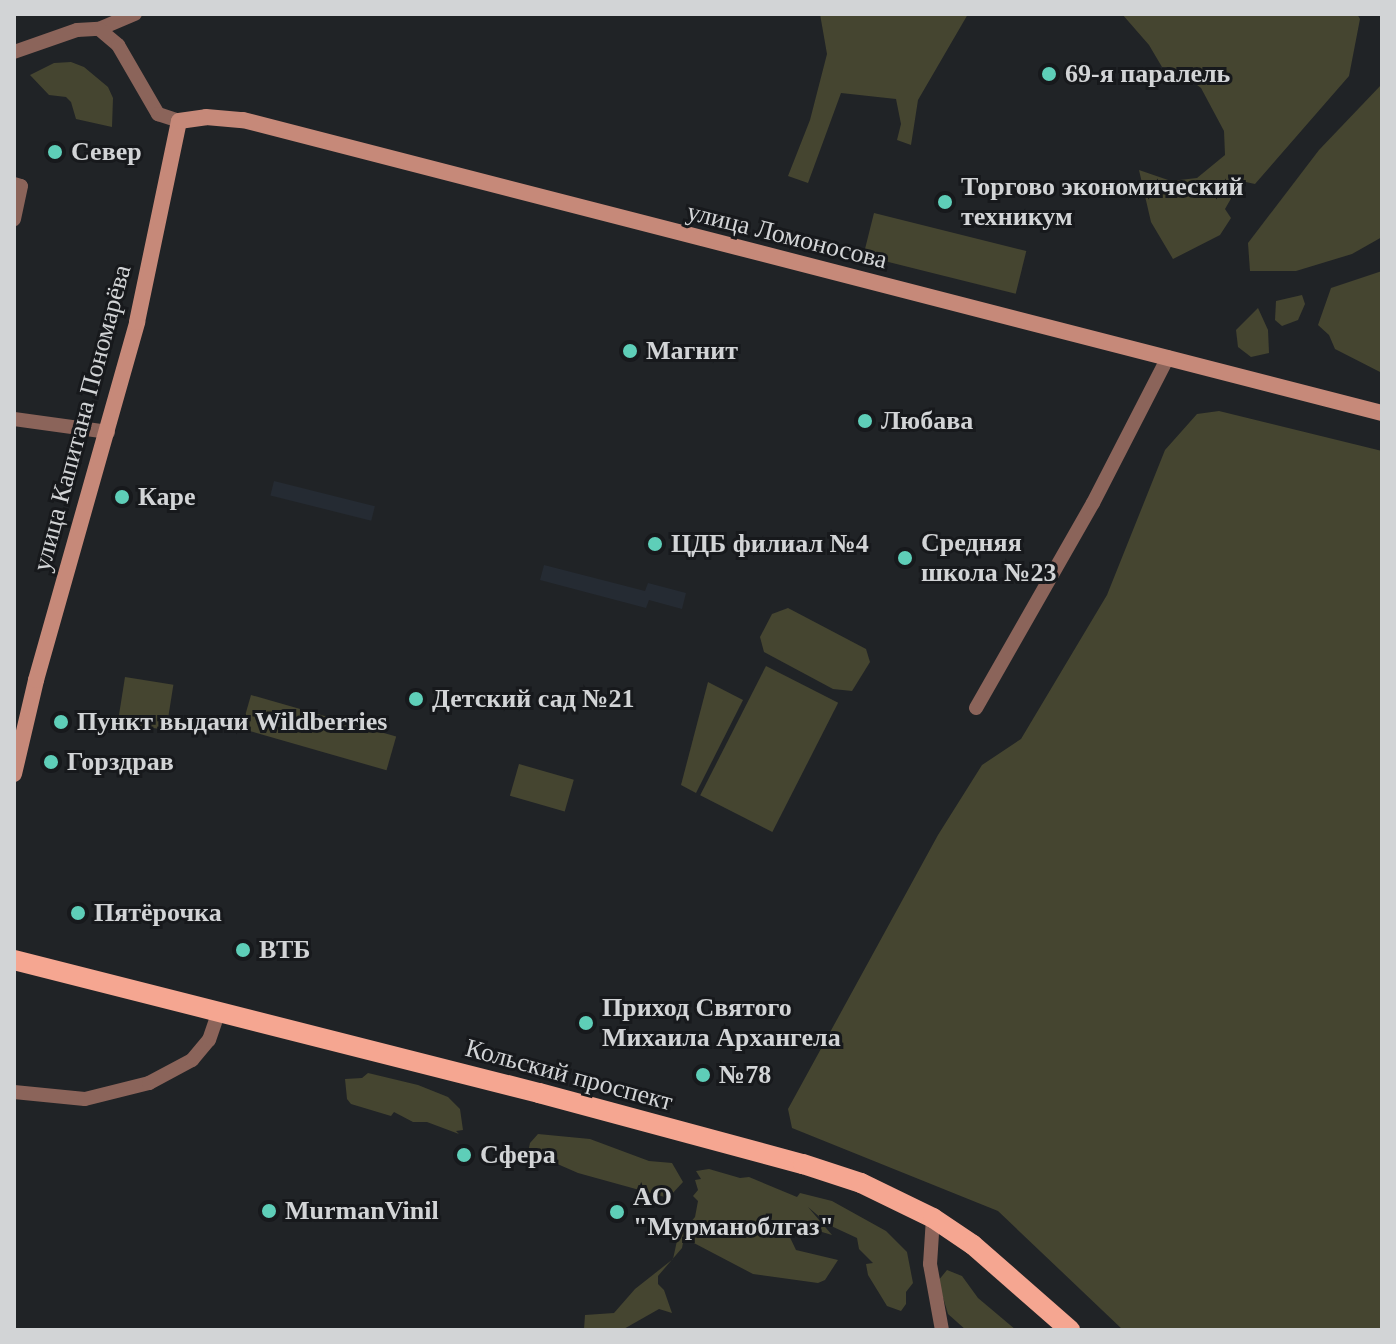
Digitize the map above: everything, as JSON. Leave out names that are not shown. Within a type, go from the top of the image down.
[{"type":"main road","name":"Кольский проспект","points":[[14,960],[539,1093],[803,1164],[861,1183],[933,1218],[1007,1271],[1070,1330]]},
{"type":"street","points":[[14,52],[77,30],[107,29],[135,14]]},
{"type":"street","points":[[107,29],[158,114],[179,121]]},
{"type":"street","name":"улица Ломоносова","points":[[179,121],[206,117],[243,120],[1382,413]]},
{"type":"street","name":"улица Капитана Пономарёва","points":[[14,774],[39,667],[137,322],[179,121]]},
{"type":"street","points":[[14,184],[21,186],[14,219]]},
{"type":"street","points":[[976,708],[1093,503],[1168,357]]},
{"type":"street","points":[[14,419],[108,432]]},
{"type":"street","points":[[14,1092],[85,1099],[149,1083],[192,1060],[209,1040],[218,1014]]},
{"type":"street","points":[[933,1218],[930,1264],[942,1330]]},
{"type":"shaded area","points":[[274,481],[375,506],[371,521],[270,496]]},
{"type":"shaded area","points":[[544,565],[645,591],[648,583],[686,593],[682,609],[649,600],[646,608],[540,580]]},
{"type":"green space","points":[[820,14],[968,14],[918,100],[911,145],[897,140],[901,124],[896,99],[841,93],[808,183],[788,176],[810,120],[827,54]]},
{"type":"green space","points":[[1122,14],[1357,14],[1360,19],[1349,76],[1255,184],[1241,181],[1225,209],[1231,218],[1220,235],[1173,259],[1151,222],[1139,170],[1171,181],[1197,178],[1225,155],[1224,131],[1201,88],[1176,69],[1162,67],[1149,45]]},
{"type":"green space","points":[[71,62],[84,67],[108,87],[113,98],[112,127],[76,119],[71,102],[66,97],[49,95],[30,75],[54,63]]},
{"type":"green space","points":[[1382,84],[1382,237],[1352,254],[1296,271],[1250,271],[1248,243],[1319,150]]},
{"type":"green space","points":[[874,213],[1026,251],[1016,294],[863,256]]},
{"type":"green space","points":[[1382,271],[1382,373],[1335,349],[1329,335],[1318,325],[1331,288]]},
{"type":"green space","points":[[1302,295],[1305,304],[1298,320],[1282,326],[1275,320],[1276,301]]},
{"type":"green space","points":[[1258,308],[1268,330],[1269,353],[1251,357],[1238,347],[1236,330]]},
{"type":"green space","points":[[1219,411],[1382,451],[1382,1330],[1123,1330],[998,1211],[792,1128],[788,1109],[938,835],[982,765],[1021,739],[1107,595],[1165,450],[1197,414]]},
{"type":"green space","points":[[788,608],[866,649],[870,662],[852,691],[833,689],[764,652],[760,637],[772,614]]},
{"type":"green space","points":[[766,666],[838,703],[772,832],[700,795]]},
{"type":"green space","points":[[125,677],[173,685],[166,730],[118,722]]},
{"type":"green space","points":[[708,682],[743,700],[696,793],[681,785]]},
{"type":"green space","points":[[251,695],[396,737],[387,770],[241,729]]},
{"type":"green space","points":[[519,764],[574,780],[565,811],[510,796]]},
{"type":"green space","points":[[368,1073],[418,1085],[448,1097],[460,1109],[463,1130],[456,1131],[459,1134],[427,1122],[413,1122],[394,1112],[391,1116],[351,1104],[347,1099],[345,1079],[362,1078]]},
{"type":"green space","points":[[538,1134],[590,1139],[649,1161],[672,1163],[683,1182],[671,1195],[672,1199],[578,1173],[546,1159],[540,1160],[528,1152],[530,1143]]},
{"type":"green space","points":[[709,1169],[740,1178],[749,1177],[797,1197],[800,1193],[832,1201],[886,1231],[907,1252],[913,1283],[906,1292],[906,1304],[901,1311],[887,1306],[868,1275],[866,1264],[873,1263],[859,1249],[857,1238],[829,1225],[808,1207],[832,1235],[792,1223],[784,1225],[796,1250],[838,1260],[825,1280],[818,1283],[753,1274],[692,1242],[689,1224],[695,1217],[698,1201],[693,1196],[698,1190],[695,1180],[701,1179],[696,1171]]},
{"type":"green space","points":[[680,1227],[685,1232],[682,1248],[673,1258]]},
{"type":"green space","points":[[672,1260],[658,1276],[658,1284],[664,1290],[672,1313],[659,1309],[622,1330],[584,1329],[585,1315],[614,1313],[635,1289]]},
{"type":"green space","points":[[947,1270],[962,1276],[978,1298],[1016,1330],[966,1330],[948,1314],[938,1281]]},
{"type":"place","name":"69-я паралель","points":[[1049,74]]},
{"type":"place","name":"Север","points":[[55,152]]},
{"type":"place","name":"Торгово экономический техникум","points":[[945,202]]},
{"type":"place","name":"Магнит","points":[[630,351]]},
{"type":"place","name":"Любава","points":[[865,421]]},
{"type":"place","name":"Каре","points":[[122,497]]},
{"type":"place","name":"ЦДБ филиал №4","points":[[655,544]]},
{"type":"place","name":"Средняя школа №23","points":[[905,558]]},
{"type":"place","name":"Детский сад №21","points":[[416,699]]},
{"type":"place","name":"Пункт выдачи Wildberries","points":[[61,722]]},
{"type":"place","name":"Горздрав","points":[[51,762]]},
{"type":"place","name":"Пятёрочка","points":[[78,913]]},
{"type":"place","name":"ВТБ","points":[[243,950]]},
{"type":"place","name":"Приход Святого Михаила Архангела","points":[[586,1023]]},
{"type":"place","name":"№78","points":[[703,1075]]},
{"type":"place","name":"Сфера","points":[[464,1155]]},
{"type":"place","name":"MurmanVinil","points":[[269,1211]]},
{"type":"place","name":"AO \"Мурманоблгаз\"","points":[[617,1212]]}]
